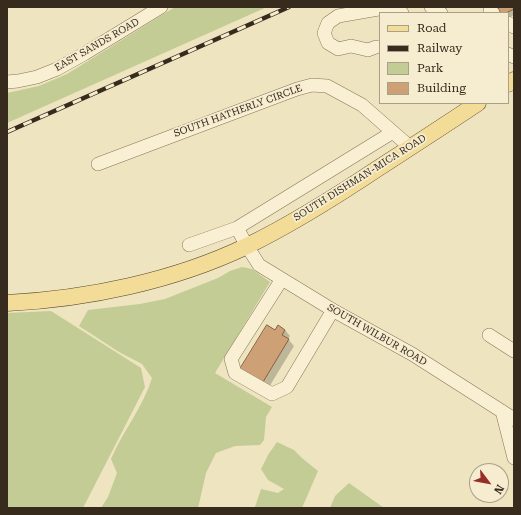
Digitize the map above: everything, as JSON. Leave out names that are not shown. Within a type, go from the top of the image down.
[{"type":"main road","name":"SOUTH DISHMAN-MICA ROAD","points":[[7,303],[43,301],[141,284],[190,269],[247,246],[323,204],[410,147],[462,108],[475,104]]},
{"type":"street","name":"EAST SANDS ROAD","points":[[7,82],[37,77],[57,69],[161,7]]},
{"type":"street","points":[[376,47],[368,50],[351,46],[338,49],[328,43],[324,33],[328,23],[338,16],[390,7]]},
{"type":"street","name":"SOUTH HATHERLY CIRCLE","points":[[98,164],[296,89],[312,85],[327,86],[362,105],[410,147]]},
{"type":"street","points":[[189,245],[238,228],[393,132]]},
{"type":"street","name":"SOUTH WILBUR ROAD","points":[[238,228],[259,265],[333,310],[412,354],[514,419]]},
{"type":"street","points":[[282,279],[231,359],[235,373],[272,394],[286,387],[333,310]]},
{"type":"street","points":[[489,335],[514,351]]},
{"type":"street","points":[[502,411],[514,458]]},
{"type":"green space","points":[[175,7],[267,7],[7,123],[7,93],[39,86],[67,74]]},
{"type":"green space","points":[[242,267],[252,269],[270,282],[215,373],[272,407],[266,417],[264,440],[260,445],[235,446],[216,453],[206,473],[198,508],[101,508],[108,497],[117,473],[111,459],[138,409],[152,378],[142,364],[119,352],[79,326],[88,310],[140,304],[165,299]]},
{"type":"green space","points":[[51,311],[141,368],[145,387],[83,508],[7,508],[7,313]]},
{"type":"green space","points":[[277,442],[294,450],[318,471],[302,508],[255,507],[261,489],[278,493],[284,489],[268,480],[261,469]]},
{"type":"green space","points":[[349,483],[384,508],[330,508],[335,496]]},
{"type":"building","points":[[498,7],[514,7],[514,9],[508,12],[500,12]]},
{"type":"building","points":[[267,325],[275,330],[278,325],[285,330],[282,335],[289,339],[263,382],[240,369]]},
{"type":"railway","points":[[7,132],[289,7]]}]
